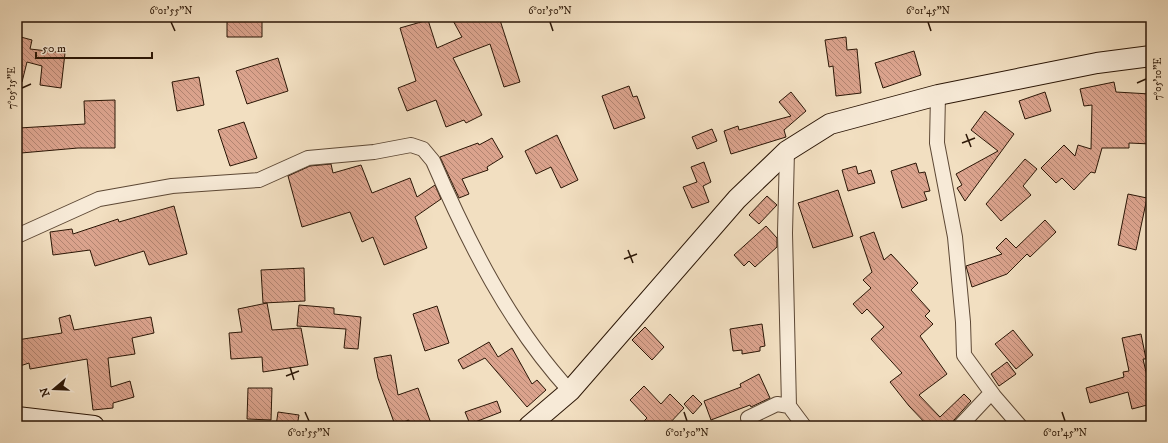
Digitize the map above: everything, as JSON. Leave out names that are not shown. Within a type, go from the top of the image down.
[{"type":"main road","points":[[529,426],[570,391],[737,199],[787,152],[830,124],[938,95],[1097,63],[1151,56]]},
{"type":"main road","points":[[17,418],[94,426]]},
{"type":"street","points":[[938,95],[937,142],[955,244],[963,322],[964,355],[991,393],[1020,426]]},
{"type":"street","points":[[17,236],[99,199],[172,186],[259,180],[308,158],[374,152],[411,145],[422,149],[433,161],[485,272],[548,367],[570,391]]},
{"type":"street","points":[[787,152],[785,233],[789,406],[804,426]]},
{"type":"street","points":[[960,426],[991,393]]},
{"type":"street","points":[[748,418],[777,404],[789,406]]},
{"type":"building","points":[[227,17],[262,17],[262,37],[227,37]]},
{"type":"building","points":[[451,17],[499,17],[520,82],[504,87],[490,44],[453,58],[482,115],[466,123],[464,120],[446,127],[436,100],[407,111],[398,88],[416,81],[400,28],[428,20],[437,48],[462,37]]},
{"type":"building","points":[[17,36],[32,40],[30,49],[65,53],[61,88],[40,85],[42,66],[27,62],[22,82],[17,82]]},
{"type":"building","points":[[846,37],[847,50],[857,49],[861,93],[836,96],[833,66],[829,67],[825,40]]},
{"type":"building","points":[[914,51],[921,75],[883,88],[875,63]]},
{"type":"building","points":[[278,58],[288,91],[247,104],[236,71]]},
{"type":"building","points":[[199,77],[204,105],[177,111],[172,82]]},
{"type":"building","points":[[1114,82],[1116,92],[1150,94],[1148,124],[1151,124],[1151,144],[1129,143],[1129,148],[1102,148],[1095,173],[1091,172],[1074,190],[1062,178],[1056,183],[1041,168],[1064,145],[1075,156],[1078,145],[1091,149],[1092,105],[1084,106],[1080,89]]},
{"type":"building","points":[[629,86],[633,97],[637,96],[645,118],[614,129],[602,96]]},
{"type":"building","points":[[791,92],[806,111],[784,130],[786,137],[731,154],[724,131],[738,126],[739,130],[791,116],[779,102]]},
{"type":"building","points":[[1045,92],[1051,111],[1025,119],[1019,101]]},
{"type":"building","points":[[115,100],[115,148],[78,148],[21,153],[19,128],[85,124],[84,101]]},
{"type":"building","points":[[985,111],[1014,134],[965,201],[957,188],[962,185],[956,174],[998,151],[971,130]]},
{"type":"building","points":[[244,122],[257,158],[230,166],[218,130]]},
{"type":"building","points":[[712,129],[717,141],[697,149],[692,137]]},
{"type":"building","points":[[557,135],[578,180],[561,188],[551,167],[536,174],[525,151]]},
{"type":"building","points":[[492,138],[503,157],[487,167],[488,170],[462,179],[469,194],[459,198],[440,157],[478,143],[479,145]]},
{"type":"building","points":[[1025,159],[1037,169],[1023,186],[1031,195],[1001,221],[986,204]]},
{"type":"building","points":[[704,162],[711,182],[703,186],[709,202],[692,208],[683,187],[697,182],[691,167]]},
{"type":"building","points":[[916,163],[919,173],[925,172],[930,191],[924,192],[927,200],[902,208],[891,171]]},
{"type":"building","points":[[331,164],[333,173],[361,165],[372,193],[410,178],[417,197],[435,185],[441,199],[415,217],[427,248],[384,265],[373,237],[362,242],[350,212],[302,227],[288,176],[310,166]]},
{"type":"building","points":[[856,166],[858,174],[871,170],[875,183],[848,191],[842,170]]},
{"type":"building","points":[[838,190],[853,236],[813,248],[798,203]]},
{"type":"building","points":[[1128,194],[1147,198],[1136,250],[1118,245]]},
{"type":"building","points":[[767,196],[777,205],[759,224],[749,215]]},
{"type":"building","points":[[174,206],[187,254],[149,265],[144,251],[95,266],[90,250],[53,255],[50,232],[72,229],[73,234],[118,219],[119,222]]},
{"type":"building","points":[[1045,220],[1056,232],[1030,257],[1027,254],[1007,274],[972,287],[966,266],[1002,254],[996,248],[1006,238],[1016,248]]},
{"type":"building","points":[[766,226],[777,238],[777,247],[755,267],[749,261],[744,266],[734,255]]},
{"type":"building","points":[[874,232],[884,260],[891,254],[918,283],[911,290],[930,311],[925,316],[933,324],[920,336],[947,374],[919,395],[940,417],[964,394],[971,401],[954,420],[952,426],[928,426],[909,406],[890,382],[902,373],[871,339],[884,327],[867,309],[862,314],[853,304],[871,288],[863,280],[872,272],[860,237]]},
{"type":"building","points":[[304,268],[305,301],[263,303],[261,270]]},
{"type":"building","points":[[267,303],[272,330],[301,328],[308,365],[263,372],[262,357],[231,359],[229,333],[242,332],[238,309]]},
{"type":"building","points":[[299,305],[334,308],[334,314],[361,317],[358,349],[344,348],[346,329],[297,326]]},
{"type":"building","points":[[437,306],[449,343],[425,351],[413,314]]},
{"type":"building","points":[[70,315],[74,330],[151,317],[154,333],[132,338],[135,354],[108,358],[111,387],[130,381],[134,397],[113,403],[113,408],[93,410],[87,359],[30,369],[29,363],[17,367],[17,340],[62,333],[59,318]]},
{"type":"building","points":[[762,324],[765,346],[760,347],[760,351],[742,354],[742,350],[733,351],[730,329]]},
{"type":"building","points":[[645,327],[664,347],[652,360],[632,340]]},
{"type":"building","points":[[1013,330],[1033,355],[1016,369],[995,344]]},
{"type":"building","points":[[1141,334],[1146,359],[1143,359],[1151,393],[1151,404],[1132,409],[1128,392],[1090,403],[1086,388],[1124,377],[1123,372],[1129,371],[1122,338]]},
{"type":"building","points":[[489,342],[498,357],[512,348],[532,384],[537,380],[546,390],[527,407],[485,358],[463,369],[458,360]]},
{"type":"building","points":[[391,355],[398,395],[418,388],[432,426],[409,426],[409,420],[395,425],[378,378],[374,358]]},
{"type":"building","points":[[1007,362],[1016,374],[999,386],[991,374]]},
{"type":"building","points":[[759,374],[770,398],[751,407],[750,405],[711,420],[704,401],[741,387],[740,384]]},
{"type":"building","points":[[644,386],[661,404],[670,394],[684,408],[667,426],[639,426],[647,418],[630,400]]},
{"type":"building","points":[[248,388],[272,388],[271,420],[247,419]]},
{"type":"building","points":[[693,395],[702,404],[693,414],[684,404]]},
{"type":"building","points":[[497,401],[501,412],[470,424],[465,412]]},
{"type":"building","points":[[278,412],[299,415],[297,426],[276,426]]}]
